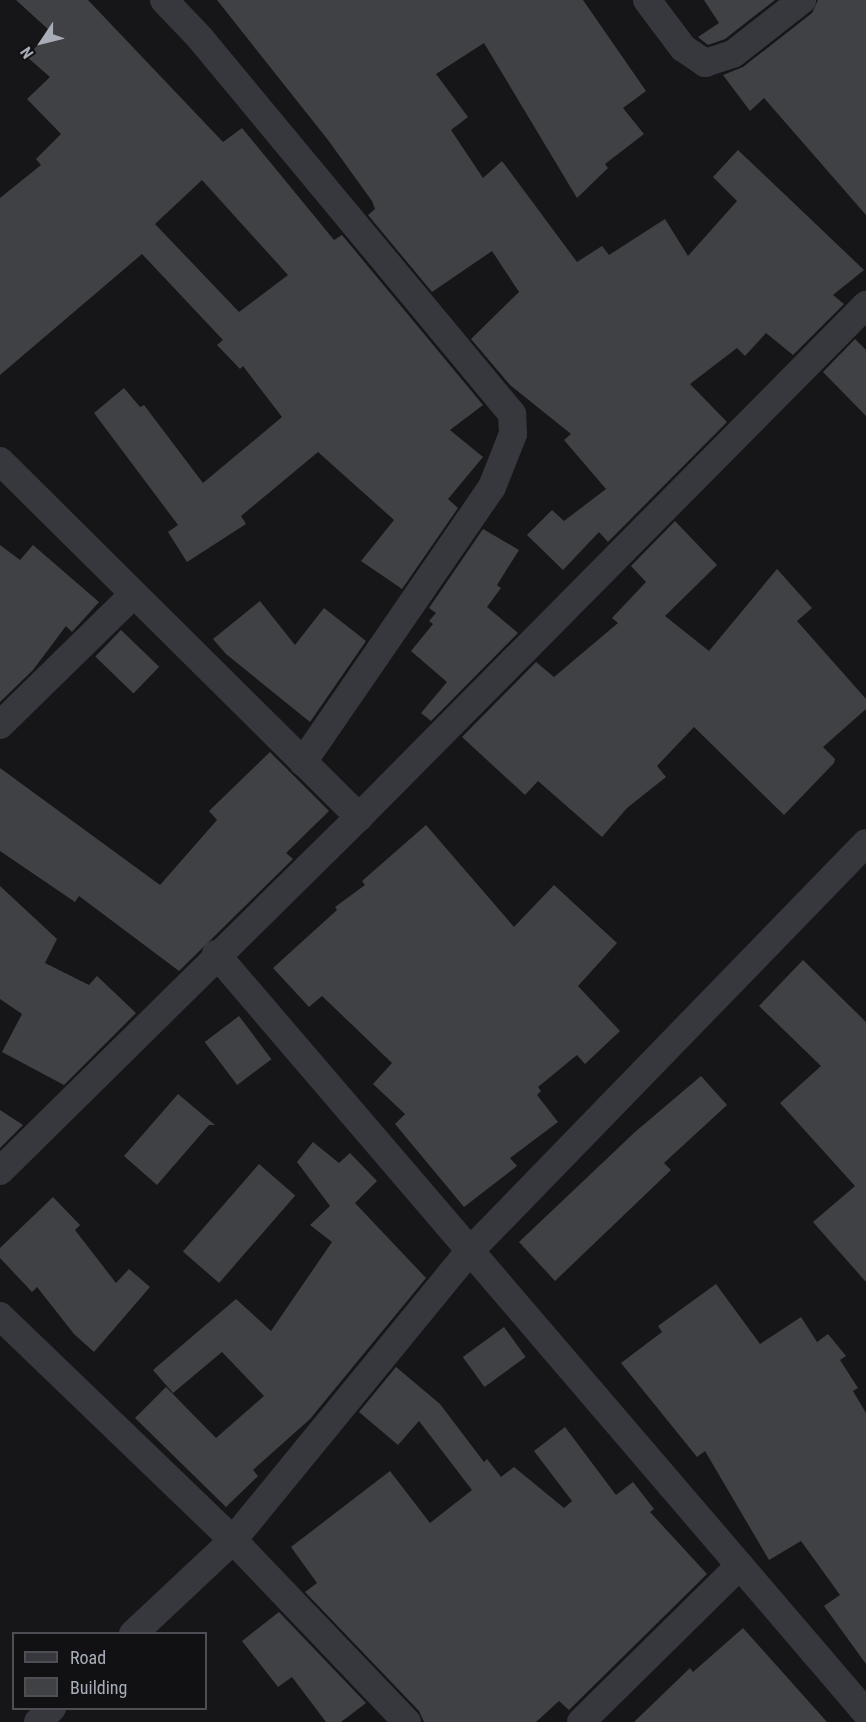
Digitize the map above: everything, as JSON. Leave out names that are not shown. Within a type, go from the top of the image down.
[{"type":"street","points":[[164,0],[200,38],[512,414],[513,434],[492,487],[303,762]]},
{"type":"street","points":[[646,0],[682,48],[705,63],[733,54],[802,0]]},
{"type":"street","points":[[0,1171],[216,954],[359,817],[866,305]]},
{"type":"street","points":[[0,461],[359,817]]},
{"type":"street","points":[[0,725],[134,594]]},
{"type":"street","points":[[135,1632],[233,1540],[468,1253],[866,843]]},
{"type":"street","points":[[216,954],[468,1253],[866,1713]]},
{"type":"street","points":[[0,1316],[233,1540],[407,1722]]},
{"type":"street","points":[[580,1722],[740,1565]]},
{"type":"street","points":[[38,1722],[50,1710]]},
{"type":"building","points":[[16,0],[88,0],[223,142],[242,128],[334,240],[342,235],[483,405],[450,430],[483,457],[448,499],[458,508],[402,589],[361,561],[394,520],[318,452],[241,516],[246,524],[187,562],[168,532],[178,525],[94,413],[124,388],[140,407],[144,405],[203,483],[282,417],[243,366],[240,369],[217,345],[223,340],[142,254],[0,375],[0,198],[41,165],[36,159],[61,134],[27,99],[50,77],[27,57],[50,31]],"holes":[[[202,180],[288,275],[239,312],[155,224]]]},
{"type":"building","points":[[217,0],[583,0],[646,91],[623,108],[644,134],[605,164],[608,168],[577,198],[484,43],[436,74],[468,117],[451,130],[483,178],[502,161],[577,262],[602,246],[609,255],[665,219],[688,256],[737,201],[713,177],[738,150],[864,270],[833,295],[844,304],[793,355],[766,333],[745,356],[737,348],[690,384],[727,422],[608,542],[599,532],[563,570],[527,535],[552,510],[564,521],[606,489],[564,440],[571,434],[510,385],[471,339],[519,292],[492,251],[432,292],[368,215],[375,209],[372,201],[328,140]]},
{"type":"building","points":[[704,0],[775,0],[725,39],[708,45],[698,37],[719,23]]},
{"type":"building","points":[[818,0],[866,0],[866,215],[764,98],[750,111],[723,75],[743,67],[812,13]]},
{"type":"building","points":[[855,339],[866,350],[866,416],[823,372]]},
{"type":"building","points":[[675,521],[717,565],[665,616],[709,651],[777,569],[812,608],[797,621],[866,699],[866,709],[823,747],[835,759],[834,763],[784,815],[694,727],[657,766],[666,777],[627,808],[602,837],[538,781],[525,795],[462,737],[536,662],[554,677],[618,623],[612,618],[646,582],[631,566]]},
{"type":"building","points":[[483,529],[519,550],[497,585],[501,588],[487,607],[518,633],[431,721],[421,713],[447,682],[411,651],[433,624],[429,621],[436,613],[429,608]]},
{"type":"building","points":[[0,545],[20,560],[33,545],[99,602],[72,632],[66,626],[33,670],[0,702]]},
{"type":"building","points":[[260,601],[295,645],[324,608],[366,641],[310,722],[226,654],[213,639]]},
{"type":"building","points":[[121,630],[159,667],[133,693],[95,657]]},
{"type":"building","points":[[270,752],[329,811],[286,853],[293,859],[179,971],[79,896],[75,902],[0,851],[0,768],[160,885],[217,820],[209,811]]},
{"type":"building","points":[[426,825],[514,927],[554,885],[617,943],[578,986],[620,1031],[585,1064],[577,1055],[538,1087],[541,1091],[537,1095],[558,1122],[510,1158],[517,1166],[464,1207],[395,1124],[405,1114],[373,1084],[392,1063],[322,996],[309,1007],[273,968],[337,910],[335,907],[365,885],[362,881]]},
{"type":"building","points":[[0,886],[57,939],[45,963],[89,985],[97,976],[136,1013],[64,1085],[2,1052],[22,1014],[0,999]]},
{"type":"building","points":[[803,960],[866,1022],[866,1282],[813,1222],[855,1186],[780,1103],[821,1066],[759,1006]]},
{"type":"building","points":[[239,1016],[271,1059],[237,1085],[205,1042]]},
{"type":"building","points":[[701,1076],[727,1105],[664,1163],[671,1170],[555,1281],[519,1242],[635,1132]]},
{"type":"building","points":[[178,1094],[215,1125],[209,1125],[157,1185],[124,1156]]},
{"type":"building","points":[[0,1110],[23,1125],[0,1148]]},
{"type":"building","points":[[313,1142],[339,1163],[350,1153],[377,1181],[355,1203],[426,1278],[310,1419],[253,1470],[258,1476],[226,1507],[135,1418],[166,1387],[216,1438],[264,1396],[222,1352],[173,1393],[153,1370],[236,1299],[271,1331],[332,1242],[310,1225],[330,1206],[297,1162]]},
{"type":"building","points":[[259,1164],[295,1195],[219,1283],[183,1252]]},
{"type":"building","points":[[53,1197],[80,1225],[75,1230],[116,1283],[129,1269],[150,1287],[94,1352],[74,1334],[37,1287],[32,1292],[0,1258],[0,1248]]},
{"type":"building","points":[[716,1284],[760,1344],[801,1317],[817,1342],[828,1334],[846,1356],[840,1360],[858,1388],[853,1391],[866,1413],[866,1664],[824,1606],[840,1595],[801,1541],[769,1560],[705,1451],[697,1457],[621,1363],[662,1332],[658,1326]]},
{"type":"building","points":[[504,1327],[526,1357],[484,1387],[463,1357]]},
{"type":"building","points":[[396,1367],[440,1404],[484,1462],[487,1459],[501,1477],[514,1467],[564,1508],[572,1501],[534,1451],[565,1427],[616,1495],[633,1482],[654,1509],[650,1512],[707,1574],[569,1710],[559,1701],[536,1722],[424,1722],[419,1711],[305,1592],[317,1583],[291,1547],[390,1471],[430,1523],[472,1490],[419,1421],[398,1445],[359,1412]]},
{"type":"building","points":[[279,1612],[366,1703],[341,1722],[326,1722],[292,1677],[278,1687],[242,1641]]},
{"type":"building","points":[[743,1628],[827,1722],[634,1722],[690,1668],[693,1672]]}]
